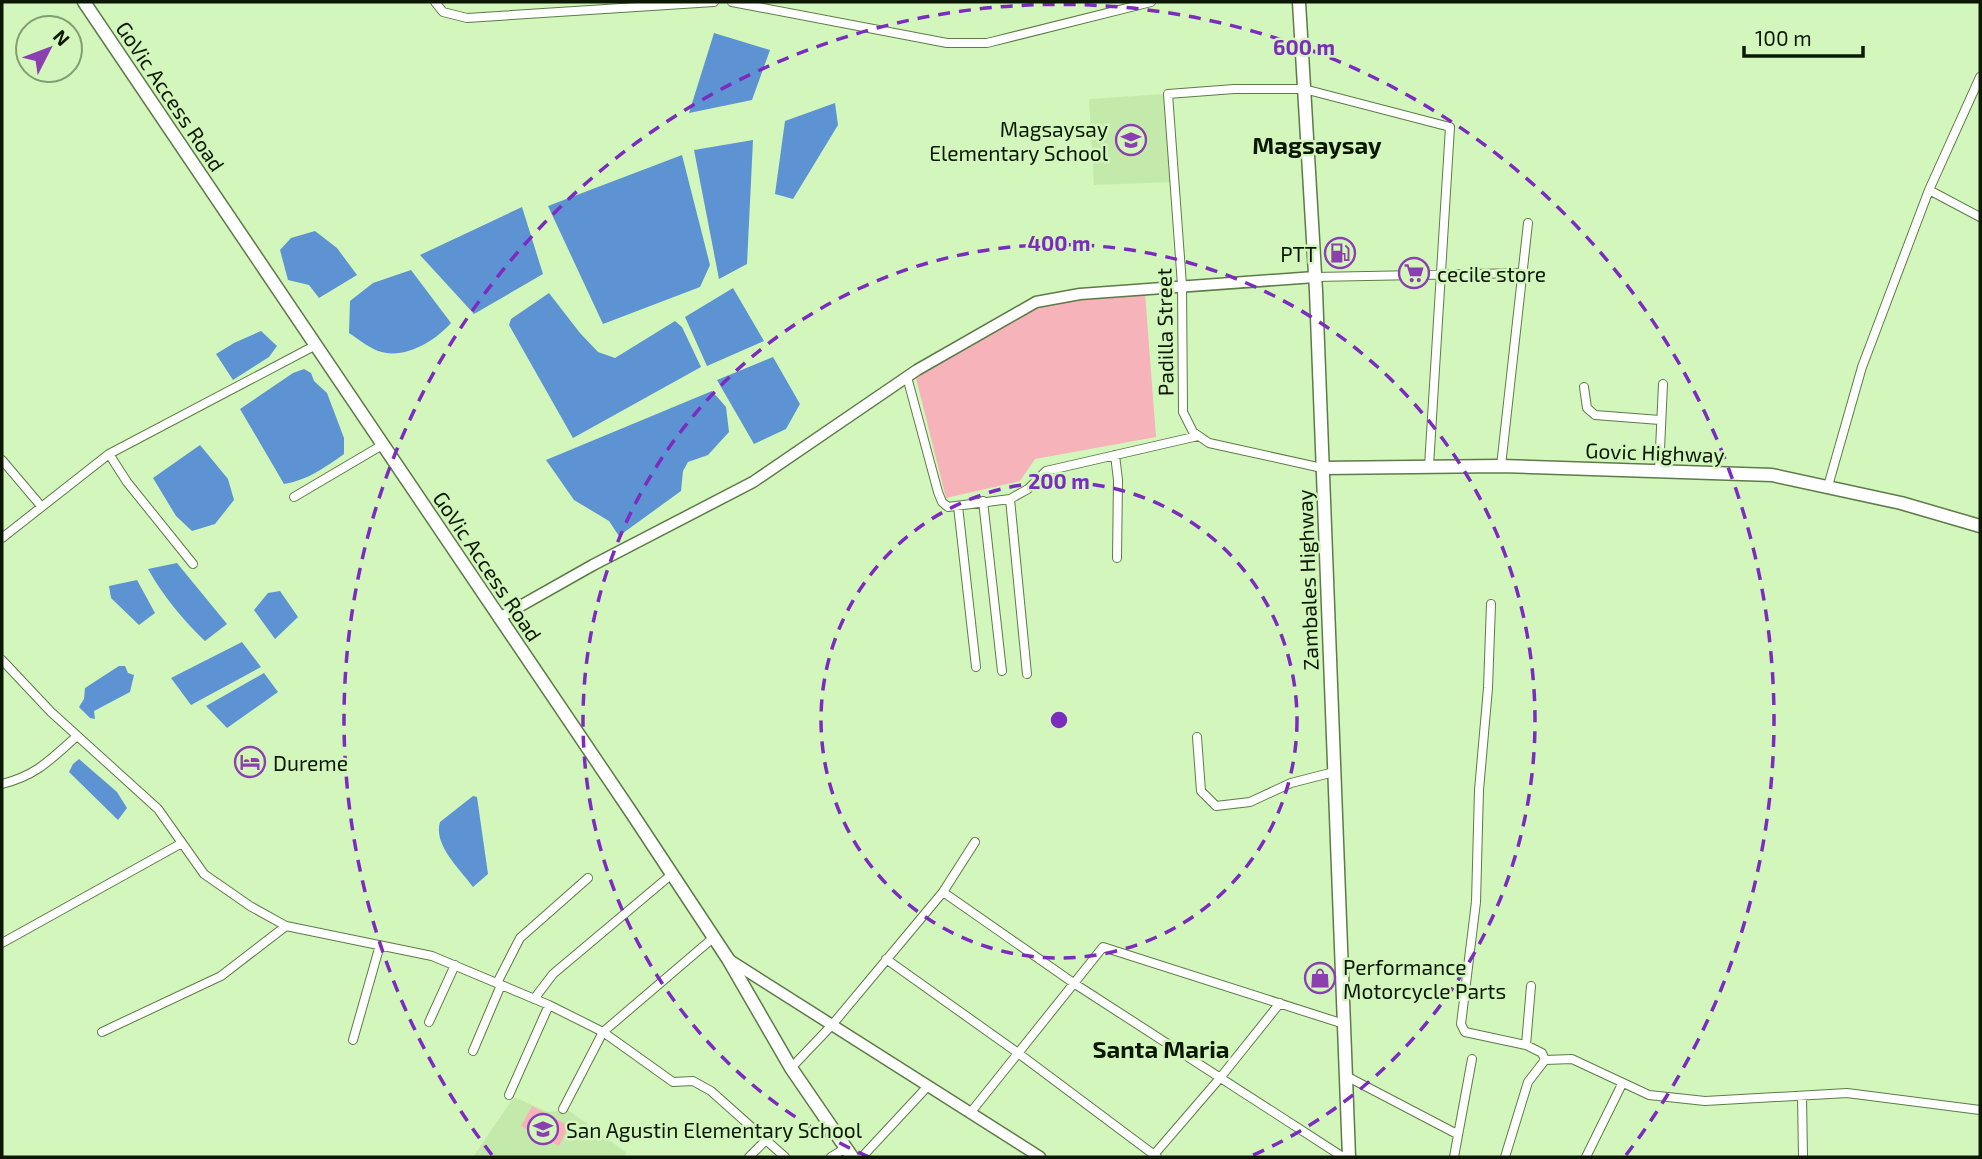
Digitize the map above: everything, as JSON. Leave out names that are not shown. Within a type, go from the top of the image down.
[{"type":"main road","name":"GoVic Access Road","points":[[84,2],[672,874],[728,959],[791,1068],[849,1153]]},
{"type":"main road","name":"Zambales Highway","points":[[1299,2],[1315,277],[1349,1157]]},
{"type":"main road","name":"Govic Highway","points":[[1322,468],[1501,466],[1772,475],[1828,486],[1980,526]]},
{"type":"street","points":[[435,2],[443,12],[467,18],[714,2]]},
{"type":"street","points":[[733,2],[947,43],[987,43],[1151,2]]},
{"type":"street","points":[[1828,486],[1861,367],[1929,190],[1980,77]]},
{"type":"street","name":"Padilla Street","points":[[1198,436],[1193,432],[1183,412],[1182,285],[1168,94],[1234,89],[1304,89]]},
{"type":"street","points":[[1304,89],[1450,127],[1429,466]]},
{"type":"street","points":[[1929,190],[1980,217]]},
{"type":"street","points":[[1501,466],[1528,223]]},
{"type":"street","points":[[499,618],[593,565],[753,482],[907,377],[1036,302],[1080,294],[1315,277],[1523,273]]},
{"type":"street","points":[[2,538],[109,454],[316,345]]},
{"type":"street","points":[[907,377],[942,502],[948,507],[1010,499],[1028,489],[1046,471],[1198,436],[1209,443],[1322,468]]},
{"type":"street","points":[[1659,471],[1662,383]]},
{"type":"street","points":[[1584,387],[1587,408],[1595,415],[1660,420]]},
{"type":"street","points":[[294,497],[384,444]]},
{"type":"street","points":[[109,454],[127,482],[193,564]]},
{"type":"street","points":[[1115,455],[1118,480],[1117,558]]},
{"type":"street","points":[[2,460],[41,506]]},
{"type":"street","points":[[1010,499],[1027,674]]},
{"type":"street","points":[[983,501],[1002,671]]},
{"type":"street","points":[[958,506],[976,667]]},
{"type":"street","points":[[1491,604],[1488,688],[1479,790],[1476,902],[1461,1024],[1465,1032],[1526,1045],[1542,1053],[1545,1060]]},
{"type":"street","points":[[2,660],[51,712],[158,809],[204,874],[250,906],[286,926],[432,956],[549,1005],[603,1032],[673,1082],[693,1082],[712,1091],[785,1157]]},
{"type":"street","points":[[2,784],[25,778],[45,765],[77,736]]},
{"type":"street","points":[[1197,737],[1201,791],[1216,806],[1250,802],[1291,783],[1334,772]]},
{"type":"street","points":[[791,1068],[832,1025],[943,892],[975,842]]},
{"type":"street","points":[[4,939],[182,843]]},
{"type":"street","points":[[534,999],[552,974],[672,874]]},
{"type":"street","points":[[473,1051],[520,939],[588,878]]},
{"type":"street","points":[[943,892],[1075,984],[1343,1157]]},
{"type":"street","points":[[102,1032],[221,976],[286,926]]},
{"type":"street","points":[[563,1109],[603,1032],[713,938]]},
{"type":"street","points":[[353,1040],[380,945]]},
{"type":"street","points":[[971,1112],[1102,947],[1344,1024]]},
{"type":"street","points":[[886,958],[1018,1053],[1154,1157],[1280,1003]]},
{"type":"street","points":[[728,959],[1040,1157]]},
{"type":"street","points":[[429,1022],[455,965]]},
{"type":"street","points":[[1526,1045],[1531,986]]},
{"type":"street","points":[[509,1095],[549,1005]]},
{"type":"street","points":[[1454,1157],[1472,1059]]},
{"type":"street","points":[[1545,1060],[1572,1059],[1649,1095],[1705,1101],[1847,1093],[1980,1110]]},
{"type":"street","points":[[1505,1157],[1528,1082],[1545,1060]]},
{"type":"street","points":[[1346,1076],[1457,1134]]},
{"type":"street","points":[[1586,1157],[1622,1084]]},
{"type":"street","points":[[862,1157],[928,1086]]},
{"type":"street","points":[[1802,1096],[1803,1157]]},
{"type":"street","points":[[749,1157],[766,1140]]},
{"type":"street","points":[[831,1157],[849,1153]]},
{"type":"shaded area","name":"Magsaysay Elementary School","points":[[1165,94],[1171,182],[1094,185],[1089,99]]},
{"type":"shaded area","points":[[1145,293],[1156,437],[1035,459],[1020,481],[946,498],[916,378],[1041,302]]},
{"type":"shaded area","name":"San Agustin Elementary School","points":[[514,1097],[548,1112],[568,1110],[627,1153],[623,1157],[473,1157]]},
{"type":"shaded area","points":[[532,1106],[569,1126],[559,1146],[521,1126]]},
{"type":"water","points":[[714,33],[770,50],[752,100],[689,113]]},
{"type":"water","points":[[835,103],[838,125],[793,199],[775,194],[785,121]]},
{"type":"water","points":[[753,140],[747,264],[719,279],[694,150]]},
{"type":"water","points":[[682,155],[710,265],[700,287],[603,324],[548,206]]},
{"type":"water","points":[[522,207],[543,274],[474,314],[420,255]]},
{"type":"water","points":[[315,231],[337,248],[357,275],[319,298],[309,285],[288,280],[280,250],[291,238]]},
{"type":"water","points":[[411,270],[451,323],[427,343],[398,353],[378,351],[349,333],[350,301],[373,283]]},
{"type":"water","points":[[733,288],[764,341],[707,366],[685,317]]},
{"type":"water","points":[[549,293],[598,352],[615,358],[675,321],[682,327],[701,367],[573,438],[509,325],[511,319]]},
{"type":"water","points":[[261,331],[277,346],[269,357],[233,380],[216,354]]},
{"type":"water","points":[[773,357],[800,404],[786,429],[754,444],[717,380]]},
{"type":"water","points":[[304,369],[311,373],[314,381],[327,393],[344,438],[344,454],[323,469],[284,484],[240,409],[293,373]]},
{"type":"water","points":[[712,391],[726,407],[729,432],[708,455],[688,462],[683,471],[681,491],[619,536],[609,521],[574,500],[546,460]]},
{"type":"water","points":[[200,445],[228,479],[234,500],[215,524],[192,531],[176,516],[153,478]]},
{"type":"water","points":[[177,563],[227,624],[205,641],[174,607],[148,569]]},
{"type":"water","points":[[137,580],[155,613],[139,625],[111,598],[109,586]]},
{"type":"water","points":[[280,591],[298,617],[275,639],[254,610],[268,593]]},
{"type":"water","points":[[242,642],[261,667],[191,705],[171,678]]},
{"type":"water","points":[[119,666],[125,666],[128,673],[134,675],[130,692],[94,711],[95,719],[90,718],[79,707],[84,699],[85,688]]},
{"type":"water","points":[[264,673],[278,692],[227,728],[206,706]]},
{"type":"water","points":[[79,759],[117,792],[127,808],[118,820],[69,772]]},
{"type":"water","points":[[473,796],[477,797],[488,874],[473,887],[444,848],[439,831],[440,822]]},
{"type":"place","name":"Magsaysay Elementary School","points":[[1131,140]]},
{"type":"place","name":"PTT","points":[[1340,253]]},
{"type":"place","name":"cecile store","points":[[1414,273]]},
{"type":"place","name":"Dureme","points":[[250,762]]},
{"type":"place","name":"Performance Motorcycle Parts","points":[[1320,978]]},
{"type":"place","name":"San Agustin Elementary School","points":[[543,1129]]},
{"type":"district","name":"Magsaysay","points":[[1317,144]]},
{"type":"district","name":"Santa Maria","points":[[1161,1048]]}]
